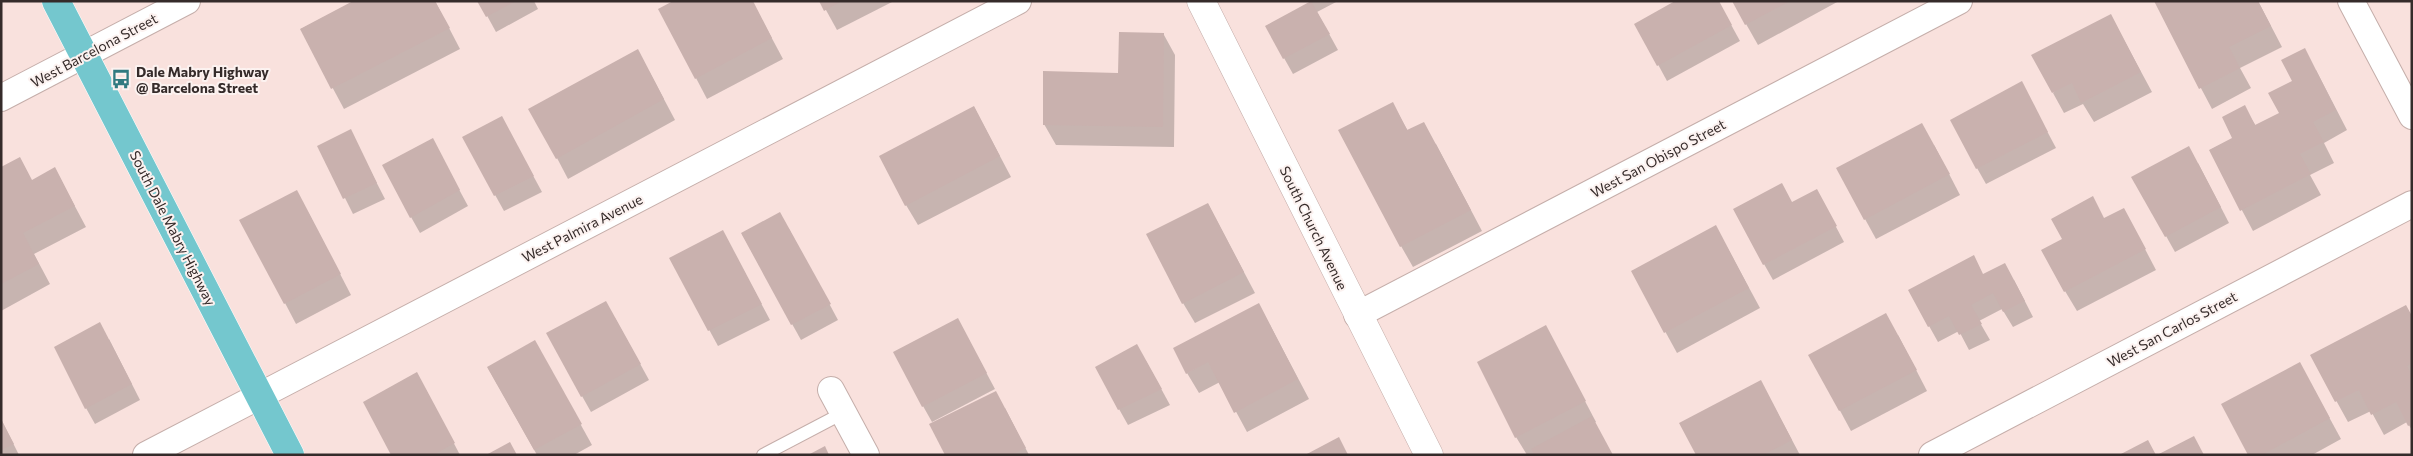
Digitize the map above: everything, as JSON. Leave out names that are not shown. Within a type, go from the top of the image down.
[{"type":"main road","name":"South Dale Mabry Highway","points":[[56,1],[290,455]]},
{"type":"street","name":"West Barcelona Street","points":[[1,98],[187,1]]},
{"type":"street","name":"West Palmira Avenue","points":[[146,455],[1018,1]]},
{"type":"street","name":"South Church Avenue","points":[[1201,1],[1357,315],[1429,455]]},
{"type":"street","name":"West San Obispo Street","points":[[1357,315],[1958,1]]},
{"type":"street","points":[[2351,1],[2402,74],[2412,116]]},
{"type":"street","name":"West San Carlos Street","points":[[1932,455],[2412,204]]},
{"type":"street","points":[[831,390],[866,455]]},
{"type":"lane","points":[[763,455],[844,413]]},
{"type":"building","points":[[353,1],[435,1],[450,28],[331,89],[300,29]]},
{"type":"building","points":[[477,1],[516,1],[486,17]]},
{"type":"building","points":[[673,1],[753,1],[772,38],[695,79],[658,9]]},
{"type":"building","points":[[819,1],[842,1],[824,11]]},
{"type":"building","points":[[1311,1],[1330,34],[1283,59],[1265,26]]},
{"type":"building","points":[[1675,1],[1719,1],[1732,25],[1657,66],[1634,24]]},
{"type":"building","points":[[1732,1],[1790,1],[1745,25]]},
{"type":"building","points":[[2154,1],[2258,1],[2271,26],[2229,47],[2240,68],[2199,89]]},
{"type":"building","points":[[2111,14],[2141,72],[2081,103],[2072,83],[2052,93],[2031,55]]},
{"type":"building","points":[[1119,32],[1164,33],[1163,127],[1043,125],[1043,71],[1118,73]]},
{"type":"building","points":[[2305,48],[2336,110],[2313,122],[2324,142],[2300,154],[2311,174],[2240,211],[2209,150],[2232,138],[2222,117],[2245,105],[2255,125],[2279,113],[2268,93],[2292,81],[2281,60]]},
{"type":"building","points":[[638,49],[664,99],[556,159],[528,109]]},
{"type":"building","points":[[2022,81],[2048,132],[1976,169],[1950,120]]},
{"type":"building","points":[[1393,102],[1407,130],[1424,122],[1471,210],[1400,247],[1338,130]]},
{"type":"building","points":[[974,106],[1000,156],[905,206],[879,156]]},
{"type":"building","points":[[502,116],[534,176],[494,196],[462,137]]},
{"type":"building","points":[[1922,123],[1950,174],[1864,220],[1836,168]]},
{"type":"building","points":[[351,129],[377,183],[343,199],[317,146]]},
{"type":"building","points":[[433,138],[460,190],[410,218],[382,165]]},
{"type":"building","points":[[2189,146],[2221,207],[2165,237],[2131,177]]},
{"type":"building","points":[[20,157],[32,180],[55,167],[75,206],[23,233],[39,264],[1,284],[1,167]]},
{"type":"building","points":[[1782,183],[1792,202],[1817,189],[1837,226],[1763,265],[1733,209]]},
{"type":"building","points":[[297,190],[341,274],[284,304],[239,220]]},
{"type":"building","points":[[2093,196],[2104,218],[2124,208],[2146,249],[2064,292],[2041,250],[2062,239],[2051,219]]},
{"type":"building","points":[[1208,203],[1244,272],[1182,304],[1146,234]]},
{"type":"building","points":[[780,212],[831,304],[791,325],[741,233]]},
{"type":"building","points":[[1716,225],[1749,288],[1664,333],[1631,271]]},
{"type":"building","points":[[723,230],[762,304],[708,331],[669,258]]},
{"type":"building","points":[[1974,255],[1983,274],[2005,263],[2025,301],[2003,312],[1993,293],[1971,305],[1982,324],[1959,335],[1949,316],[1928,327],[1908,290]]},
{"type":"building","points":[[606,301],[641,364],[581,397],[546,333]]},
{"type":"building","points":[[1259,303],[1298,379],[1234,413],[1208,362],[1186,374],[1173,348]]},
{"type":"building","points":[[2406,305],[2412,316],[2412,363],[2407,366],[2412,376],[2412,424],[2408,426],[2396,402],[2371,415],[2359,390],[2335,402],[2310,355]]},
{"type":"building","points":[[1886,313],[1917,370],[1839,411],[1808,355]]},
{"type":"building","points":[[958,318],[987,373],[922,407],[893,352]]},
{"type":"building","points":[[100,322],[132,384],[85,409],[54,347]]},
{"type":"building","points":[[1546,325],[1586,401],[1515,438],[1477,362]]},
{"type":"building","points":[[535,340],[582,424],[534,450],[487,367]]},
{"type":"building","points":[[1137,344],[1162,389],[1118,410],[1095,367]]},
{"type":"building","points":[[2300,362],[2330,418],[2262,455],[2248,455],[2221,404]]},
{"type":"building","points":[[417,372],[455,443],[433,455],[391,455],[363,402]]},
{"type":"building","points":[[1761,380],[1792,440],[1763,455],[1696,455],[1679,423]]},
{"type":"building","points":[[996,391],[1026,448],[1011,455],[945,455],[929,424]]},
{"type":"building","points":[[1592,416],[1613,455],[1534,455],[1531,449]]},
{"type":"building","points":[[1,419],[14,444],[1,450]]},
{"type":"building","points":[[2194,436],[2204,455],[2157,455]]},
{"type":"building","points":[[1339,437],[1348,455],[1305,455]]},
{"type":"building","points":[[2148,440],[2156,455],[2119,455]]},
{"type":"building","points":[[510,442],[517,455],[486,455]]},
{"type":"building","points":[[825,446],[829,455],[808,455]]},
{"type":"place","name":"Dale Mabry Highway @ Barcelona Street","points":[[121,79]]}]
